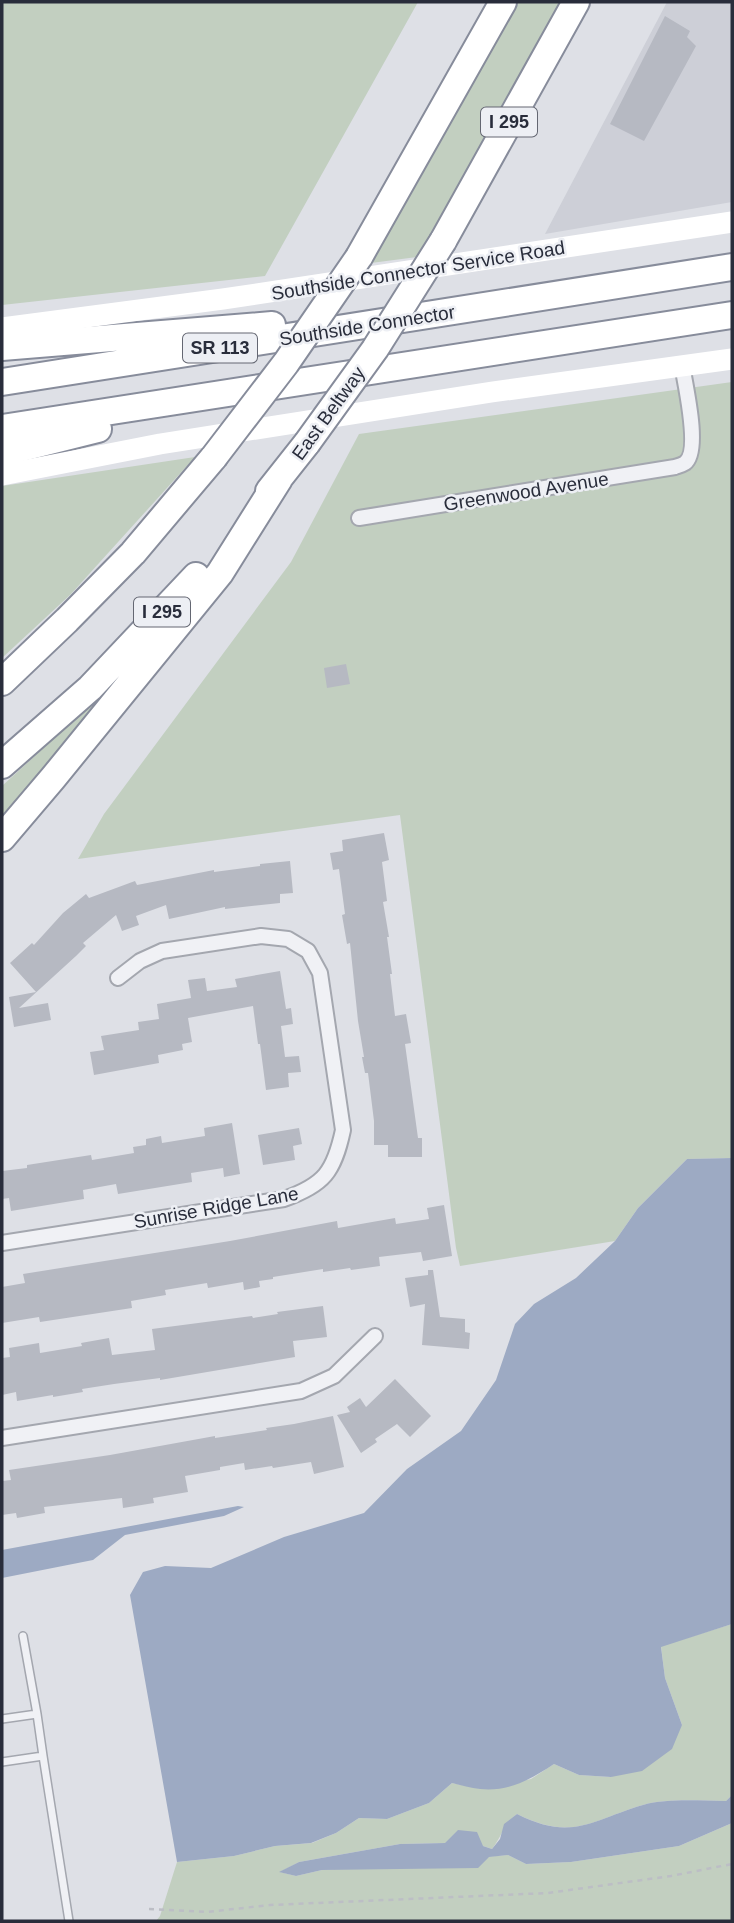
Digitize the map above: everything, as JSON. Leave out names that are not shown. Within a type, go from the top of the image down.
[{"type":"highway","points":[[2,682],[133,553],[214,457],[286,363],[359,257],[503,2]]},
{"type":"highway","name":"East Beltway","points":[[2,765],[90,688],[203,569],[307,443],[375,349],[443,241],[576,2]]},
{"type":"highway","name":"Southside Connector","points":[[2,382],[732,267]]},
{"type":"highway","points":[[2,347],[438,313]]},
{"type":"highway","name":"SR 113","points":[[2,428],[732,315]]},
{"type":"highway","points":[[2,453],[108,426],[161,404]]},
{"type":"highway","points":[[2,838],[220,573],[279,480]]},
{"type":"street","name":"Southside Connector Service Road","points":[[2,328],[223,299],[732,222]]},
{"type":"street","points":[[2,475],[160,444],[492,392],[732,359]]},
{"type":"street","name":"Greenwood Avenue","points":[[359,519],[675,467],[685,463],[694,441],[682,365]]},
{"type":"street","name":"Sunrise Ridge Lane","points":[[2,1243],[284,1199],[309,1190],[328,1173],[338,1156],[342,1130],[320,973],[308,951],[288,939],[261,936],[162,951],[140,961],[118,978]]},
{"type":"street","points":[[2,1438],[301,1391],[334,1377],[375,1336]]},
{"type":"lane","points":[[23,1636],[69,1921]]},
{"type":"lane","points":[[2,1719],[37,1714]]},
{"type":"lane","points":[[2,1762],[43,1756]]},
{"type":"path","points":[[149,1909],[207,1912],[270,1905],[548,1893],[671,1877],[732,1864]]},
{"type":"shaded area","points":[[667,2],[732,2],[732,202],[545,234]]},
{"type":"green space","points":[[2,2],[418,2],[265,276],[2,305]]},
{"type":"green space","points":[[518,2],[564,2],[417,257],[371,263]]},
{"type":"green space","points":[[732,382],[732,1158],[687,1159],[638,1208],[615,1241],[460,1266],[400,815],[78,859],[104,814],[291,562],[359,434]]},
{"type":"green space","points":[[195,457],[71,594],[2,658],[2,486]]},
{"type":"green space","points":[[121,677],[2,828],[2,786]]},
{"type":"green space","points":[[732,1624],[732,1795],[726,1801],[663,1801],[582,1826],[568,1827],[553,1827],[517,1814],[505,1827],[492,1849],[445,1843],[400,1844],[299,1862],[280,1872],[296,1876],[322,1870],[508,1855],[526,1864],[571,1862],[679,1846],[732,1823],[732,1921],[156,1921],[177,1862],[234,1856],[275,1846],[312,1843],[336,1833],[359,1818],[387,1819],[429,1803],[452,1783],[482,1789],[531,1779],[554,1764],[579,1775],[611,1777],[682,1725],[665,1678],[661,1646]]},
{"type":"water","points":[[732,1158],[732,1624],[661,1647],[665,1678],[682,1725],[672,1749],[642,1771],[611,1777],[579,1775],[554,1764],[528,1779],[501,1788],[480,1789],[452,1783],[429,1803],[387,1819],[359,1818],[336,1833],[311,1843],[177,1862],[130,1595],[143,1572],[165,1566],[211,1568],[284,1537],[364,1513],[407,1469],[461,1431],[496,1380],[515,1324],[534,1304],[576,1278],[615,1241],[638,1208],[687,1159]]},
{"type":"water","points":[[244,1507],[224,1516],[125,1535],[93,1560],[2,1578],[2,1550]]},
{"type":"water","points":[[732,1795],[732,1823],[679,1846],[571,1862],[526,1864],[508,1855],[489,1857],[478,1868],[322,1870],[296,1876],[279,1872],[299,1862],[400,1844],[445,1843],[458,1830],[477,1832],[483,1846],[492,1849],[500,1839],[504,1824],[517,1814],[553,1827],[582,1826],[643,1805],[663,1801],[726,1801]]},
{"type":"building","points":[[665,16],[690,31],[687,37],[696,46],[644,141],[610,124]]},
{"type":"building","points":[[346,664],[350,684],[327,688],[324,668]]},
{"type":"building","points":[[384,833],[389,860],[382,862],[387,901],[383,902],[389,937],[390,974],[395,1016],[406,1014],[411,1043],[405,1044],[418,1138],[422,1138],[422,1157],[388,1157],[388,1145],[374,1145],[368,1073],[365,1073],[362,1057],[350,943],[347,944],[342,915],[345,914],[339,869],[333,870],[330,853],[343,851],[342,840]]},
{"type":"building","points":[[290,861],[293,893],[280,894],[280,903],[225,907],[169,919],[166,905],[136,916],[139,925],[122,931],[116,915],[83,943],[86,946],[19,1008],[48,1003],[51,1020],[14,1027],[9,997],[36,992],[10,963],[32,943],[34,945],[63,913],[86,894],[89,898],[135,881],[137,885],[214,870]]},
{"type":"building","points":[[280,971],[286,1009],[291,1008],[293,1024],[281,1026],[285,1057],[299,1056],[301,1072],[288,1073],[289,1087],[266,1090],[253,1006],[188,1018],[192,1042],[182,1044],[183,1050],[158,1055],[159,1063],[94,1075],[90,1052],[104,1050],[101,1036],[139,1030],[138,1022],[159,1019],[157,1004],[191,998],[188,980],[205,978],[207,991],[237,987],[235,979]]},
{"type":"building","points":[[232,1123],[240,1174],[224,1177],[223,1168],[191,1173],[192,1182],[118,1194],[116,1184],[83,1190],[84,1199],[11,1211],[9,1198],[2,1199],[2,1171],[91,1155],[92,1160],[134,1153],[133,1147],[146,1145],[146,1139],[161,1136],[162,1143],[205,1136],[204,1128]]},
{"type":"building","points":[[299,1128],[302,1144],[293,1146],[295,1160],[263,1165],[258,1135]]},
{"type":"building","points":[[444,1205],[452,1256],[423,1261],[421,1252],[379,1257],[380,1266],[323,1272],[323,1269],[273,1277],[259,1281],[260,1287],[244,1290],[243,1282],[208,1288],[207,1283],[165,1290],[166,1295],[131,1301],[132,1308],[40,1322],[39,1317],[2,1323],[2,1287],[25,1283],[23,1274],[337,1221],[338,1228],[395,1218],[396,1224],[429,1219],[427,1208]]},
{"type":"building","points":[[428,1270],[433,1270],[440,1317],[465,1319],[465,1332],[470,1333],[469,1349],[422,1345],[425,1304],[410,1307],[405,1278],[428,1275]]},
{"type":"building","points":[[323,1306],[327,1337],[293,1341],[295,1357],[160,1380],[82,1389],[83,1392],[53,1397],[17,1401],[16,1392],[2,1395],[2,1358],[10,1357],[9,1348],[39,1343],[40,1353],[109,1338],[112,1355],[155,1350],[152,1329],[253,1318]]},
{"type":"building","points":[[395,1379],[431,1416],[410,1437],[397,1424],[375,1439],[377,1442],[361,1453],[337,1415],[350,1412],[347,1407],[360,1398],[366,1407]]},
{"type":"building","points":[[333,1416],[344,1467],[314,1474],[311,1462],[245,1470],[244,1463],[185,1476],[188,1492],[153,1498],[154,1503],[123,1508],[122,1498],[44,1507],[45,1513],[17,1518],[16,1513],[2,1515],[2,1481],[11,1480],[9,1470],[267,1430],[266,1428]]}]
